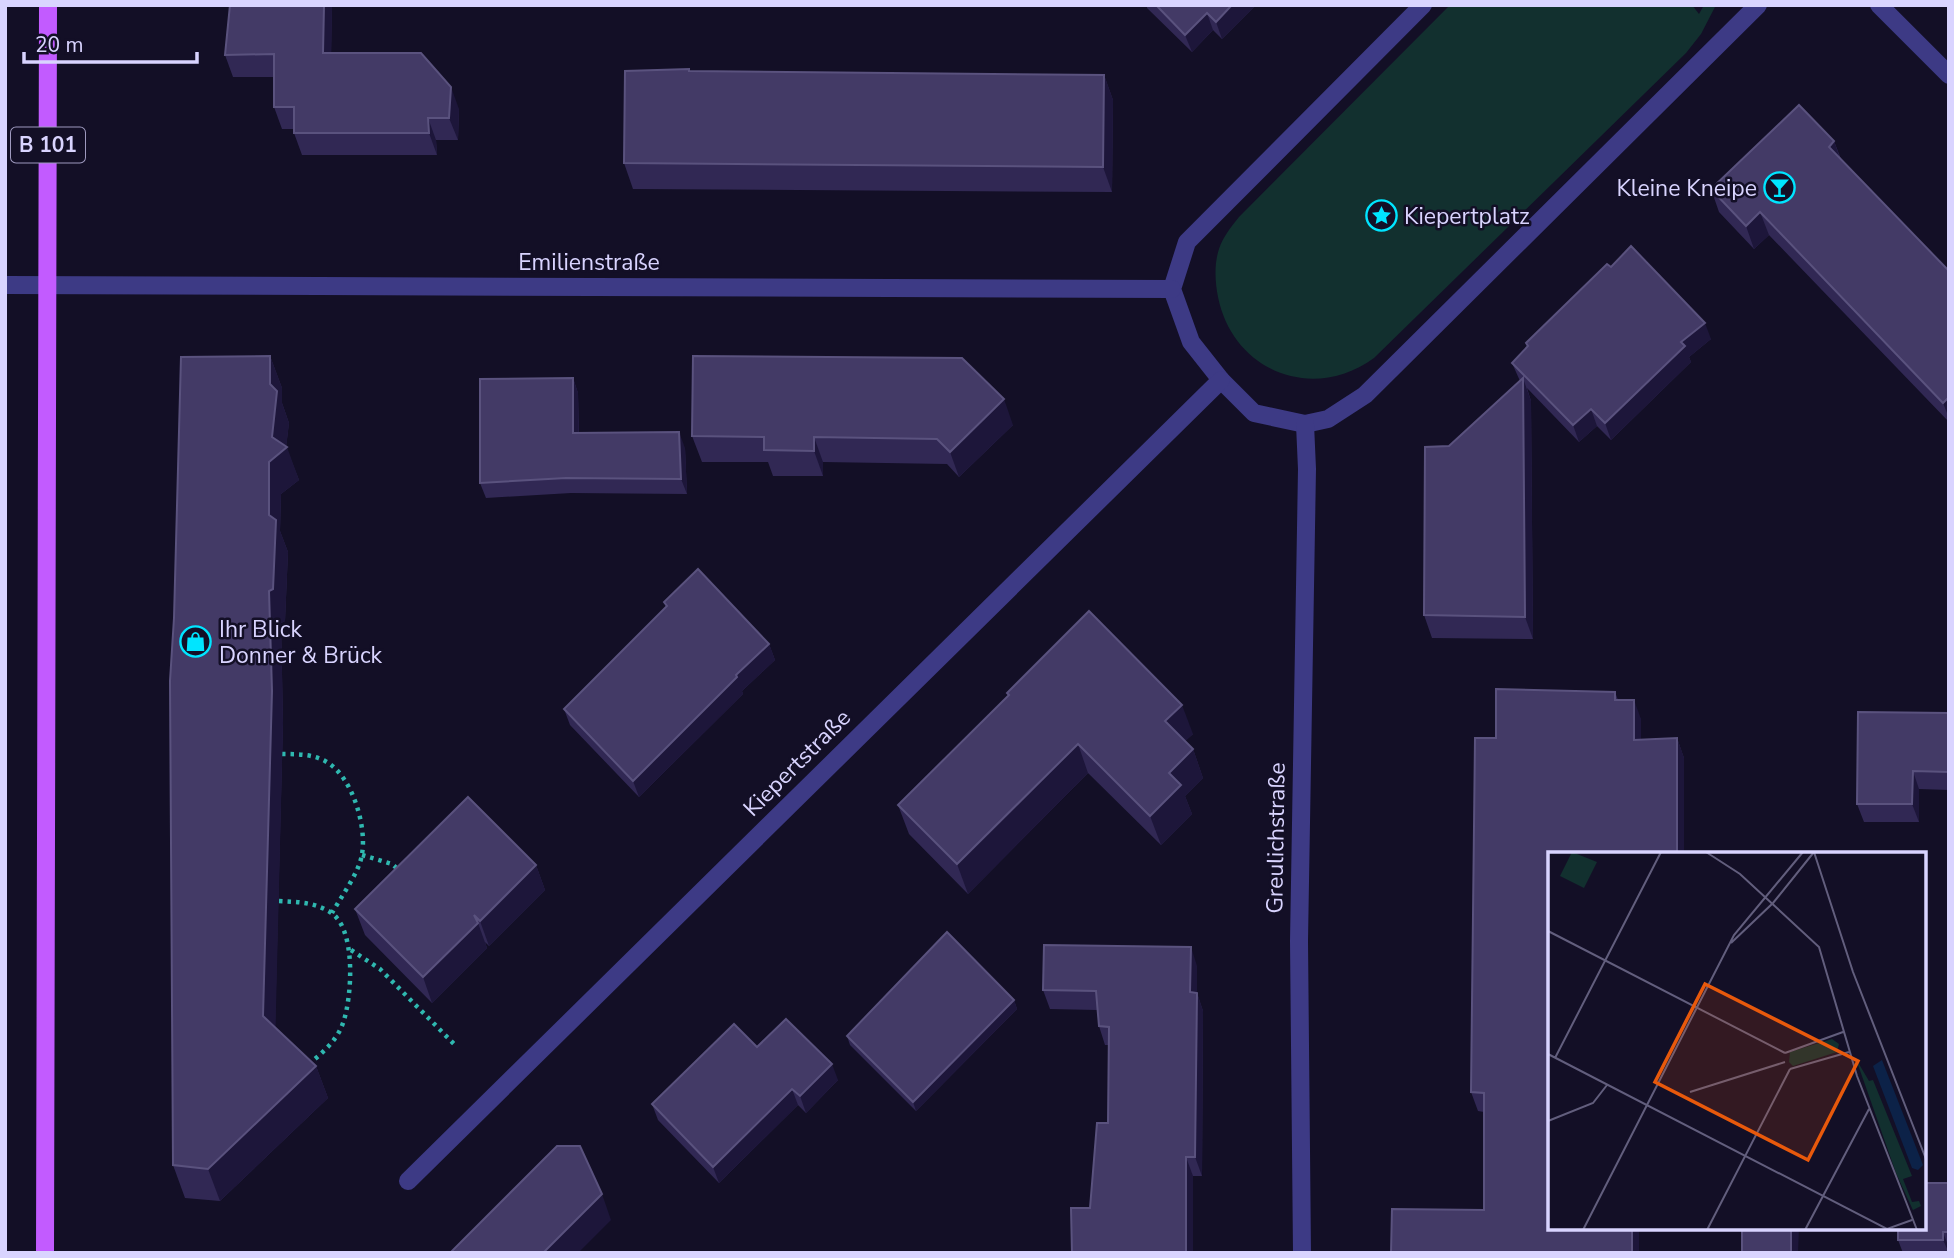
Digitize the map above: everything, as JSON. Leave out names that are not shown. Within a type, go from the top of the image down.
[{"type":"main road","name":"B 101","points":[[46,1253],[48,5]]},
{"type":"street","points":[[1423,5],[1187,242],[1172,289],[1191,342],[1221,380],[1254,413],[1305,424],[1328,419],[1365,395],[1758,5]]},
{"type":"street","points":[[1879,5],[1949,75]]},
{"type":"street","name":"Emilienstraße","points":[[5,285],[1172,289]]},
{"type":"street","name":"Kiepertstraße","points":[[408,1181],[1221,380]]},
{"type":"street","name":"Greulichstraße","points":[[1302,1253],[1299,941],[1307,469],[1305,424]]},
{"type":"path","points":[[282,754],[306,755],[327,762],[342,776],[354,799],[362,828],[362,855],[351,881],[332,913]]},
{"type":"path","points":[[362,855],[392,864],[407,878]]},
{"type":"path","points":[[279,901],[312,903],[332,913],[341,922],[350,950],[350,983],[343,1024],[330,1045],[300,1072]]},
{"type":"path","points":[[350,950],[380,969],[457,1047]]},
{"type":"green space","points":[[1450,5],[1692,5],[1699,14],[1704,5],[1716,5],[1701,34],[1686,53],[1374,358],[1350,371],[1326,378],[1301,378],[1278,372],[1258,361],[1240,344],[1226,323],[1218,297],[1216,261],[1227,232]]},
{"type":"building","points":[[230,5],[324,5],[323,53],[421,53],[451,87],[449,118],[428,118],[429,133],[294,133],[294,107],[274,107],[274,54],[225,55]]},
{"type":"building","points":[[1156,5],[1232,5],[1216,22],[1207,13],[1185,35]]},
{"type":"building","points":[[689,69],[1104,75],[1103,167],[624,163],[625,71]]},
{"type":"building","points":[[1799,105],[1834,141],[1829,147],[1949,271],[1949,397],[1943,403],[1760,212],[1746,226],[1711,189]]},
{"type":"building","points":[[1631,246],[1705,323],[1681,342],[1685,346],[1605,423],[1591,409],[1573,425],[1512,363],[1528,346],[1526,343],[1607,264],[1611,267]]},
{"type":"building","points":[[270,356],[270,384],[277,391],[272,437],[287,447],[269,462],[269,515],[276,520],[273,589],[269,591],[272,691],[263,1016],[316,1066],[208,1169],[173,1165],[170,681],[181,357]]},
{"type":"building","points":[[693,356],[962,358],[1004,399],[950,452],[937,439],[814,437],[814,451],[764,450],[764,437],[692,436]]},
{"type":"building","points":[[573,378],[573,433],[679,432],[681,479],[566,478],[480,483],[480,379]]},
{"type":"building","points":[[1523,378],[1525,617],[1424,615],[1425,447],[1449,446]]},
{"type":"building","points":[[698,569],[769,644],[633,781],[564,709],[667,606],[664,602]]},
{"type":"building","points":[[1089,611],[1182,705],[1165,721],[1193,749],[1169,773],[1181,785],[1150,816],[1078,744],[957,864],[898,805]]},
{"type":"building","points":[[1496,689],[1615,692],[1615,700],[1634,700],[1634,740],[1677,738],[1677,852],[1548,852],[1548,1230],[1632,1230],[1632,1253],[1391,1253],[1392,1209],[1484,1210],[1484,1093],[1471,1092],[1475,738],[1496,738]]},
{"type":"building","points":[[1858,712],[1949,713],[1949,772],[1913,771],[1912,804],[1857,804]]},
{"type":"building","points":[[468,797],[536,865],[480,921],[474,915],[478,923],[423,977],[355,909]]},
{"type":"building","points":[[947,932],[1014,1000],[913,1102],[847,1036]]},
{"type":"building","points":[[1044,945],[1191,947],[1190,992],[1197,993],[1195,1157],[1186,1157],[1186,1253],[1072,1253],[1071,1208],[1090,1208],[1097,1123],[1108,1123],[1109,1027],[1099,1026],[1096,991],[1043,990]]},
{"type":"building","points":[[786,1019],[832,1064],[800,1096],[792,1089],[713,1167],[652,1104],[734,1024],[757,1047]]},
{"type":"building","points":[[557,1146],[580,1146],[602,1194],[543,1253],[450,1253]]},
{"type":"building","points":[[1926,1183],[1949,1183],[1949,1232],[1943,1232],[1943,1240],[1898,1240],[1898,1230],[1926,1230]]},
{"type":"building","points":[[1742,1230],[1791,1230],[1791,1253],[1742,1253]]},
{"type":"place","name":"Kleine Kneipe","points":[[1780,188]]},
{"type":"place","name":"Kiepertplatz","points":[[1381,216]]},
{"type":"place","name":"Ihr Blick Donner & Brück","points":[[196,642]]}]
